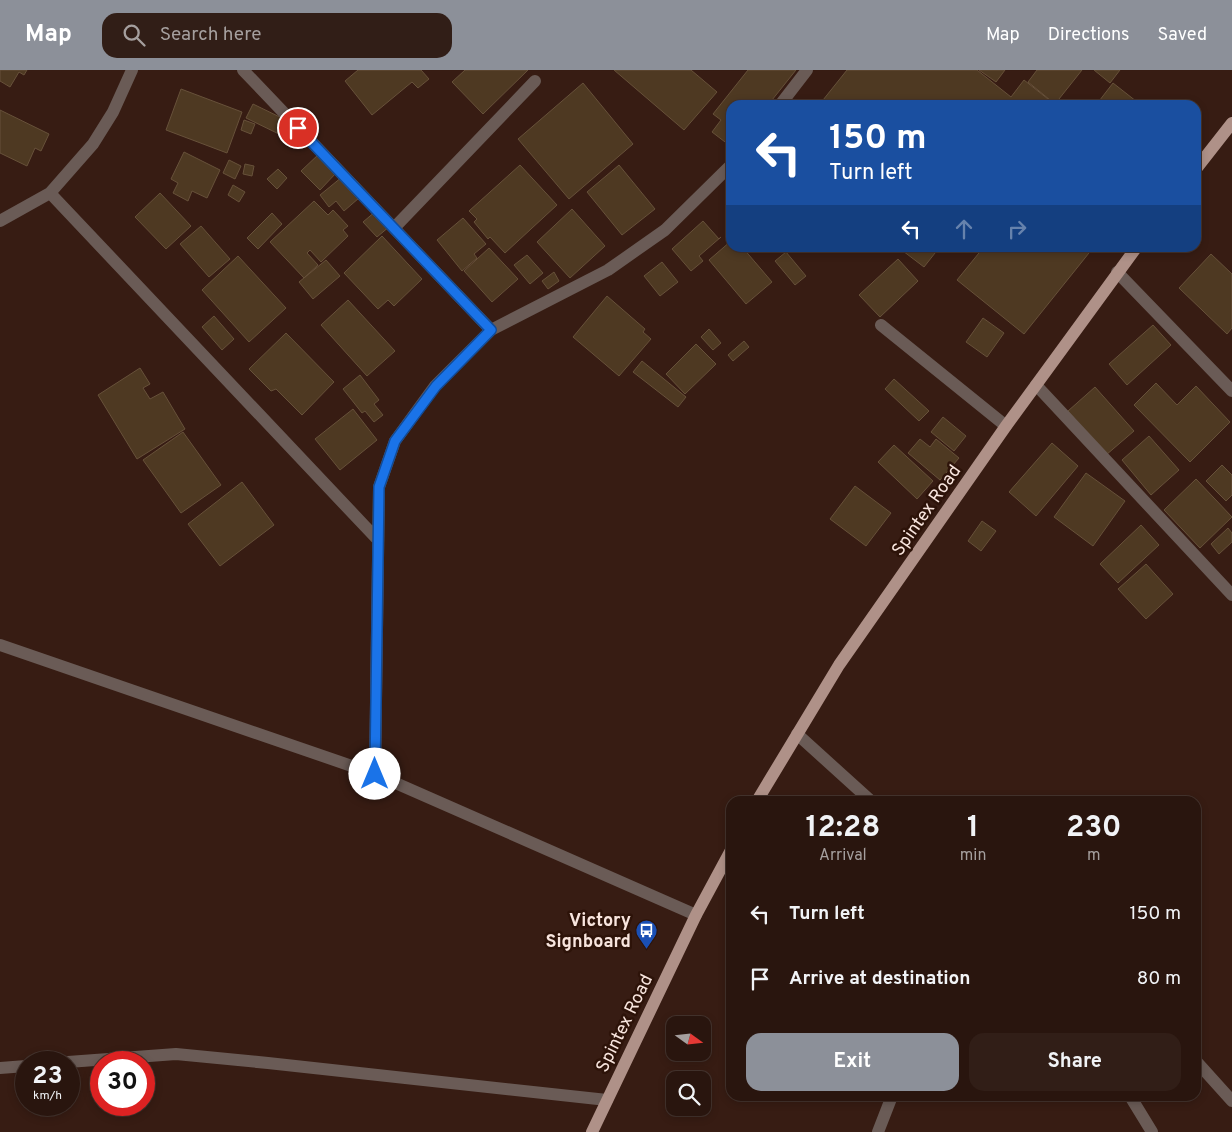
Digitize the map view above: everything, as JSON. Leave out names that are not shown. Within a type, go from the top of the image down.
[{"type":"main road","points":[[1201,163],[1230,129]]},
{"type":"main road","name":"Spintex Road","points":[[760,796],[839,666],[1006,426],[1133,252]]},
{"type":"main road","name":"Spintex Road","points":[[592,1132],[696,915],[726,859]]},
{"type":"street","points":[[0,220],[50,194],[93,144],[113,112],[132,70]]},
{"type":"street","points":[[243,70],[491,330]]},
{"type":"street","points":[[784,100],[807,70]]},
{"type":"street","points":[[394,228],[535,81]]},
{"type":"street","points":[[375,774],[379,487],[395,441],[436,386],[491,330],[608,270],[665,230],[726,170]]},
{"type":"street","points":[[50,194],[377,539]]},
{"type":"street","points":[[1117,272],[1232,391]]},
{"type":"street","points":[[881,325],[1006,426]]},
{"type":"street","points":[[1036,385],[1232,595]]},
{"type":"street","points":[[0,645],[375,774],[696,915]]},
{"type":"street","points":[[797,734],[865,796]]},
{"type":"street","points":[[80,1061],[176,1054],[268,1062],[607,1100]]},
{"type":"street","points":[[0,1068],[15,1067]]},
{"type":"street","points":[[1201,1067],[1232,1101]]},
{"type":"street","points":[[878,1132],[890,1101]]},
{"type":"street","points":[[1133,1101],[1152,1132]]},
{"type":"building","points":[[0,70],[27,70],[24,75],[19,72],[10,87],[0,81]]},
{"type":"building","points":[[358,70],[421,70],[429,79],[418,88],[412,82],[372,115],[345,81]]},
{"type":"building","points":[[465,70],[528,70],[483,114],[452,82]]},
{"type":"building","points":[[614,70],[691,70],[717,92],[684,130]]},
{"type":"building","points":[[748,70],[796,70],[772,100],[726,100],[726,143],[712,132],[721,120],[713,114]]},
{"type":"building","points":[[847,70],[977,70],[1011,97],[1024,80],[1049,100],[823,100]]},
{"type":"building","points":[[979,70],[1005,70],[996,82]]},
{"type":"building","points":[[1037,70],[1082,70],[1058,100],[1050,100],[1028,82]]},
{"type":"building","points":[[1094,70],[1120,70],[1110,83]]},
{"type":"building","points":[[583,83],[633,144],[569,199],[518,139]]},
{"type":"building","points":[[1113,83],[1135,100],[1100,100]]},
{"type":"building","points":[[181,89],[242,112],[227,153],[166,130]]},
{"type":"building","points":[[253,104],[288,121],[281,135],[246,118]]},
{"type":"building","points":[[0,110],[49,134],[41,151],[35,148],[27,166],[0,153]]},
{"type":"building","points":[[244,120],[255,124],[251,134],[241,130]]},
{"type":"building","points":[[184,152],[220,170],[207,198],[192,191],[188,201],[173,193],[178,183],[171,179]]},
{"type":"building","points":[[320,153],[338,171],[320,190],[301,171]]},
{"type":"building","points":[[229,160],[241,166],[235,179],[223,173]]},
{"type":"building","points":[[245,164],[254,166],[252,176],[243,174]]},
{"type":"building","points":[[520,165],[557,205],[505,253],[490,237],[488,239],[474,222],[477,219],[469,211]]},
{"type":"building","points":[[619,165],[655,209],[622,235],[587,192]]},
{"type":"building","points":[[278,169],[287,178],[277,189],[267,179]]},
{"type":"building","points":[[342,177],[359,198],[344,211],[336,201],[329,207],[320,195]]},
{"type":"building","points":[[233,185],[245,192],[239,202],[228,195]]},
{"type":"building","points":[[160,193],[191,226],[166,249],[135,217]]},
{"type":"building","points":[[314,201],[328,215],[333,210],[348,226],[343,230],[348,236],[321,262],[310,250],[307,253],[318,265],[304,278],[270,242]]},
{"type":"building","points":[[572,209],[605,246],[570,278],[537,242]]},
{"type":"building","points":[[376,211],[390,226],[377,237],[363,222]]},
{"type":"building","points":[[272,213],[282,224],[258,249],[247,238]]},
{"type":"building","points":[[463,218],[486,244],[474,254],[477,258],[462,271],[437,240]]},
{"type":"building","points":[[703,221],[719,239],[699,256],[703,261],[691,271],[672,249]]},
{"type":"building","points":[[201,226],[230,259],[209,277],[180,244]]},
{"type":"building","points":[[382,236],[422,279],[394,306],[388,300],[378,309],[344,273]]},
{"type":"building","points":[[726,245],[726,252],[746,252],[772,282],[746,304],[709,260]]},
{"type":"building","points":[[489,248],[518,279],[492,302],[464,271]]},
{"type":"building","points":[[786,252],[806,276],[795,285],[775,261]]},
{"type":"building","points":[[904,252],[936,252],[924,267]]},
{"type":"building","points":[[980,252],[1090,252],[1024,334],[957,280]]},
{"type":"building","points":[[1211,254],[1232,274],[1232,328],[1227,334],[1179,288]]},
{"type":"building","points":[[527,255],[543,273],[530,284],[514,265]]},
{"type":"building","points":[[238,256],[286,308],[249,342],[202,290]]},
{"type":"building","points":[[898,259],[918,281],[880,317],[859,295]]},
{"type":"building","points":[[326,260],[340,276],[313,299],[299,282]]},
{"type":"building","points":[[662,262],[678,282],[660,296],[644,276]]},
{"type":"building","points":[[554,272],[559,281],[548,289],[542,281]]},
{"type":"building","points":[[607,296],[645,329],[643,332],[651,339],[619,376],[573,337]]},
{"type":"building","points":[[348,300],[395,351],[367,376],[321,325]]},
{"type":"building","points":[[214,316],[234,339],[222,350],[202,327]]},
{"type":"building","points":[[983,318],[1004,333],[987,357],[966,342]]},
{"type":"building","points":[[1153,325],[1171,345],[1127,385],[1109,364]]},
{"type":"building","points":[[709,329],[721,343],[713,350],[701,337]]},
{"type":"building","points":[[286,333],[334,382],[302,415],[276,389],[271,391],[249,369]]},
{"type":"building","points":[[744,341],[749,347],[733,361],[728,355]]},
{"type":"building","points":[[696,344],[716,364],[685,394],[666,374]]},
{"type":"building","points":[[642,361],[686,397],[678,407],[633,372]]},
{"type":"building","points":[[140,368],[150,384],[143,388],[150,399],[163,392],[185,429],[137,459],[98,395]]},
{"type":"building","points":[[360,375],[379,400],[374,404],[383,415],[374,422],[365,411],[362,413],[343,389]]},
{"type":"building","points":[[894,379],[929,411],[919,421],[885,389]]},
{"type":"building","points":[[1156,383],[1177,405],[1196,386],[1230,422],[1190,462],[1134,405]]},
{"type":"building","points":[[1095,387],[1134,431],[1106,455],[1068,411]]},
{"type":"building","points":[[353,409],[377,440],[340,470],[315,439]]},
{"type":"building","points":[[943,417],[966,436],[954,451],[931,432]]},
{"type":"building","points":[[183,432],[221,485],[181,513],[143,460]]},
{"type":"building","points":[[1149,436],[1179,470],[1151,495],[1122,460]]},
{"type":"building","points":[[920,439],[930,447],[936,439],[959,458],[940,480],[908,453]]},
{"type":"building","points":[[1052,443],[1078,466],[1036,516],[1009,492]]},
{"type":"building","points":[[894,445],[933,481],[917,499],[878,462]]},
{"type":"building","points":[[1222,465],[1232,475],[1232,495],[1226,501],[1206,481]]},
{"type":"building","points":[[1086,473],[1125,501],[1093,546],[1054,517]]},
{"type":"building","points":[[1196,479],[1232,517],[1200,548],[1164,510]]},
{"type":"building","points":[[242,482],[274,525],[220,566],[188,524]]},
{"type":"building","points":[[855,486],[891,513],[866,546],[830,519]]},
{"type":"building","points":[[982,521],[996,531],[981,551],[968,541]]},
{"type":"building","points":[[1141,525],[1159,545],[1118,583],[1100,564]]},
{"type":"building","points":[[1228,528],[1232,533],[1232,542],[1219,554],[1211,544]]},
{"type":"building","points":[[1146,564],[1173,594],[1146,619],[1118,589]]},
{"type":"place","name":"Victory Signboard","points":[[647,949]]},
{"type":"route","points":[[298,128],[491,330],[436,386],[395,441],[379,487],[375,774]]}]
